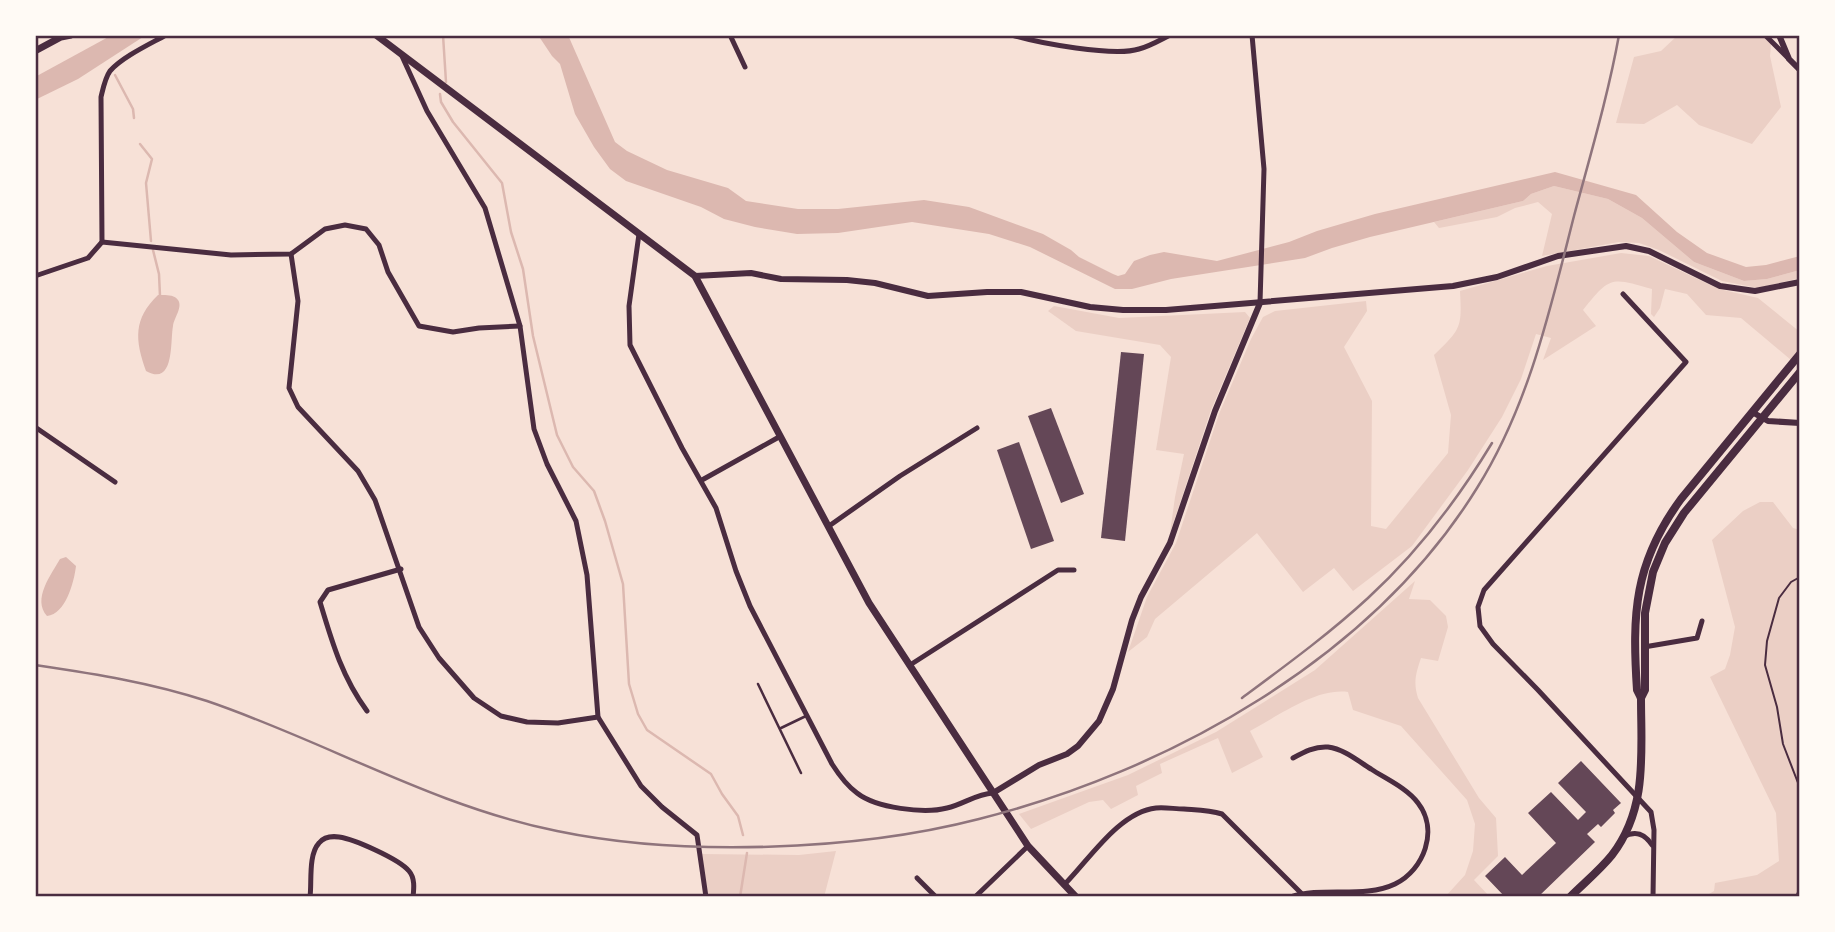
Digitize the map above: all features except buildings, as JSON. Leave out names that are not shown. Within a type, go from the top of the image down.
[{"type":"main road","points":[[35,51],[58,36],[71,35]]},
{"type":"main road","points":[[376,35],[695,276],[869,603],[1028,846],[1076,897]]},
{"type":"main road","points":[[1570,897],[1608,860],[1623,837],[1639,798],[1642,779],[1641,698],[1637,690],[1634,623],[1639,590],[1648,559],[1675,506],[1800,354]]},
{"type":"main road","points":[[1641,698],[1645,690],[1644,647],[1648,592],[1665,543],[1679,519],[1800,372]]},
{"type":"street","points":[[35,276],[89,258],[102,242],[101,97],[107,76],[111,70],[140,49],[166,35]]},
{"type":"street","points":[[730,35],[745,67]]},
{"type":"street","points":[[1012,35],[1034,41],[1109,51],[1137,50],[1170,35]]},
{"type":"street","points":[[639,233],[629,306],[630,345],[716,508],[750,606],[806,716],[844,781],[859,795],[901,808],[936,810],[956,806],[978,795],[995,796],[1039,765],[1071,751],[1099,721],[1113,689],[1132,620],[1141,597],[1170,543],[1215,411],[1260,303],[1264,169],[1252,35]]},
{"type":"street","points":[[1765,35],[1800,70]]},
{"type":"street","points":[[1779,35],[1789,59]]},
{"type":"street","points":[[400,53],[427,111],[485,208],[520,326],[534,429],[547,464],[576,521],[582,548],[587,575],[597,717],[641,786],[662,807],[698,835],[706,897]]},
{"type":"street","points":[[102,242],[231,256],[291,254],[325,229],[345,225],[366,229],[379,246],[388,272],[419,326],[453,332],[520,326]]},
{"type":"street","points":[[695,276],[751,273],[781,279],[846,280],[875,283],[928,296],[1021,292],[1090,307],[1124,310],[1260,303],[1453,286],[1497,277],[1558,256],[1626,246],[1649,251],[1720,286],[1755,291],[1800,282]]},
{"type":"street","points":[[291,254],[298,301],[289,388],[298,407],[358,471],[375,500],[419,627],[439,658],[474,698],[501,716],[527,722],[558,723],[597,717]]},
{"type":"street","points":[[1623,294],[1686,362],[1484,590],[1478,607],[1480,626],[1493,644],[1652,815],[1653,897]]},
{"type":"street","points":[[1752,412],[1776,422],[1800,424]]},
{"type":"street","points":[[35,427],[115,482]]},
{"type":"street","points":[[829,526],[900,476],[977,428]]},
{"type":"street","points":[[702,480],[779,437]]},
{"type":"street","points":[[367,711],[352,691],[337,658],[320,602],[328,590],[401,569]]},
{"type":"street","points":[[910,665],[1058,570],[1074,569]]},
{"type":"street","points":[[1644,647],[1697,638],[1702,621]]},
{"type":"street","points":[[1290,897],[1302,894],[1364,894],[1388,887],[1404,880],[1416,868],[1428,838],[1427,823],[1421,807],[1401,788],[1343,752],[1318,747],[1293,758]]},
{"type":"street","points":[[1065,885],[1121,825],[1153,808],[1169,808],[1207,810],[1222,814],[1302,894]]},
{"type":"street","points":[[1623,837],[1640,834],[1652,845]]},
{"type":"street","points":[[310,897],[313,853],[319,842],[329,836],[342,837],[395,860],[409,871],[415,883],[414,897]]},
{"type":"street","points":[[975,897],[1028,846]]},
{"type":"street","points":[[917,878],[936,897]]},
{"type":"lane","points":[[758,684],[801,773]]},
{"type":"lane","points":[[780,729],[806,716]]},
{"type":"path","points":[[1800,577],[1791,582],[1779,598],[1767,641],[1765,665],[1777,707],[1783,744],[1800,788]]},
{"type":"path","points":[[1796,897],[1800,887]]},
{"type":"shaded area","points":[[112,35],[146,35],[78,79],[35,100],[35,77]]},
{"type":"shaded area","points":[[538,35],[568,35],[615,142],[627,151],[667,170],[728,188],[746,201],[798,209],[838,209],[924,200],[969,207],[1043,234],[1079,257],[1118,276],[1125,274],[1134,261],[1150,255],[1164,252],[1217,261],[1289,242],[1375,214],[1555,172],[1636,195],[1677,232],[1707,253],[1746,267],[1800,256],[1800,270],[1767,279],[1744,281],[1694,262],[1642,218],[1608,199],[1554,186],[1531,194],[1523,201],[1370,237],[1305,258],[1171,279],[1132,289],[1115,289],[1030,247],[989,234],[912,222],[838,233],[797,234],[755,227],[724,219],[701,207],[626,181],[610,169],[575,114],[560,64]]},
{"type":"shaded area","points":[[1678,35],[1772,35],[1770,56],[1781,107],[1752,144],[1699,125],[1677,105],[1644,124],[1616,123],[1634,57],[1661,51]]},
{"type":"shaded area","points":[[1554,186],[1608,199],[1642,218],[1694,262],[1744,281],[1767,279],[1800,270],[1800,278],[1758,288],[1722,281],[1639,243],[1619,242],[1542,256],[1552,214],[1538,202],[1515,208],[1497,217],[1439,228],[1434,222],[1523,201],[1531,194]]},
{"type":"shaded area","points":[[1621,253],[1649,256],[1719,289],[1758,298],[1800,332],[1800,350],[1791,360],[1741,318],[1706,315],[1687,294],[1665,289],[1660,308],[1654,317],[1651,314],[1652,289],[1628,282],[1612,282],[1599,291],[1583,310],[1596,326],[1543,360],[1551,338],[1536,334],[1521,379],[1502,417],[1468,470],[1412,546],[1353,591],[1334,568],[1303,592],[1257,533],[1155,619],[1147,637],[1128,652],[1147,597],[1176,543],[1219,414],[1263,317],[1275,311],[1366,301],[1367,311],[1344,347],[1372,401],[1371,526],[1386,529],[1448,453],[1451,415],[1434,355],[1458,327],[1461,313],[1460,291],[1547,266]]},
{"type":"shaded area","points":[[158,295],[174,297],[179,306],[173,326],[169,360],[162,373],[155,374],[146,371],[138,340],[140,321]]},
{"type":"shaded area","points":[[1054,306],[1119,318],[1245,312],[1250,318],[1211,410],[1170,533],[1184,454],[1156,450],[1171,357],[1160,345],[1076,331],[1048,311]]},
{"type":"shaded area","points":[[1760,502],[1773,502],[1793,528],[1800,530],[1800,897],[1704,897],[1714,891],[1715,883],[1757,875],[1779,861],[1776,813],[1710,677],[1725,669],[1735,627],[1712,540],[1743,511]]},
{"type":"shaded area","points":[[66,557],[76,566],[71,588],[59,610],[47,616],[41,602],[44,587],[60,559]]},
{"type":"shaded area","points":[[1415,581],[1409,599],[1430,600],[1446,616],[1448,627],[1438,661],[1421,658],[1416,692],[1479,798],[1496,818],[1498,856],[1474,880],[1490,897],[1445,897],[1465,875],[1473,851],[1475,824],[1467,800],[1401,726],[1353,710],[1348,692],[1323,694],[1310,699],[1250,731],[1263,757],[1232,773],[1218,738],[1160,764],[1162,773],[1136,786],[1138,795],[1111,809],[1103,800],[1089,802],[1031,829],[1019,814],[1128,775],[1216,732],[1315,670]]},
{"type":"shaded area","points":[[836,851],[824,897],[706,897],[701,854],[799,855]]},
{"type":"waterway","points":[[443,35],[446,82]]},
{"type":"waterway","points":[[115,75],[133,109],[134,118]]},
{"type":"waterway","points":[[440,94],[441,102],[453,122],[502,183],[511,232],[523,269],[533,336],[557,435],[573,467],[594,491],[623,584],[629,684],[638,714],[647,730],[711,774],[738,816],[743,835]]},
{"type":"waterway","points":[[140,144],[152,159],[146,183],[151,241]]},
{"type":"waterway","points":[[153,250],[159,274],[160,296]]},
{"type":"waterway","points":[[740,897],[747,853]]},
{"type":"railway","points":[[35,665],[100,675],[207,701],[423,789],[511,820],[557,831],[658,845],[768,847],[824,844],[930,830],[1051,798],[1122,771],[1192,738],[1260,699],[1323,655],[1382,605],[1433,549],[1477,488],[1511,424],[1536,356],[1610,81],[1619,35]]},
{"type":"railway","points":[[1242,698],[1322,637],[1386,581],[1436,525],[1492,443]]}]
